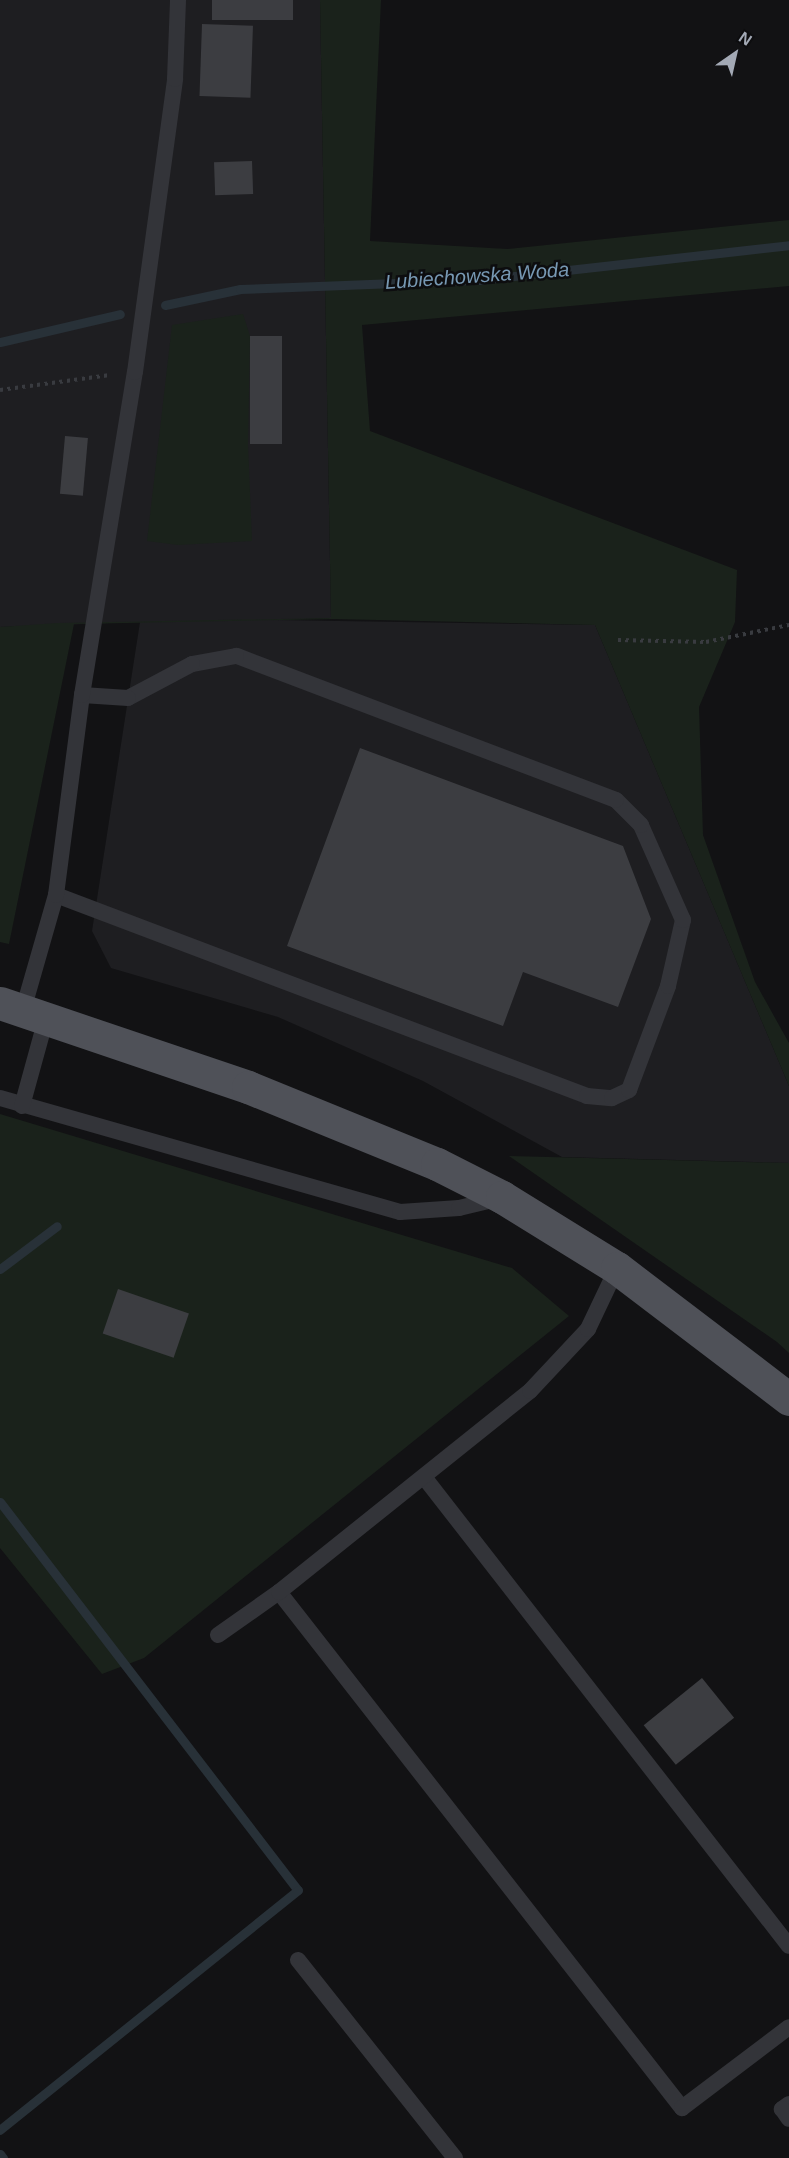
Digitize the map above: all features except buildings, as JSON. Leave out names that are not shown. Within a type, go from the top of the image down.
[{"type":"main road","points":[[23,1011],[351,1126],[502,1197],[617,1268],[789,1399]]},
{"type":"lane","points":[[22,1106],[23,1011],[56,895],[82,694],[135,372],[176,79],[178,0]]},
{"type":"lane","points":[[56,895],[587,1096],[612,1098],[629,1090],[668,986],[683,920],[641,825],[616,800],[247,660],[236,656],[192,664],[128,698],[82,694]]},
{"type":"lane","points":[[0,1098],[400,1212],[459,1208],[502,1197]]},
{"type":"lane","points":[[218,1635],[279,1592],[530,1391],[588,1329],[617,1268]]},
{"type":"lane","points":[[424,1477],[789,1946]]},
{"type":"lane","points":[[279,1592],[682,2108],[789,2027]]},
{"type":"lane","points":[[298,1960],[455,2158]]},
{"type":"lane","points":[[789,2104],[782,2109],[789,2118]]},
{"type":"path","points":[[0,390],[135,372]]},
{"type":"path","points":[[618,640],[706,642],[789,625]]},
{"type":"shaded area","points":[[0,0],[320,0],[331,618],[276,620],[595,625],[789,1086],[789,1163],[562,1157],[423,1081],[278,1017],[111,968],[92,931],[140,622],[0,627]]},
{"type":"shaded area","points":[[320,0],[381,0],[370,241],[507,249],[789,220],[789,286],[362,325],[370,431],[737,570],[735,622],[699,707],[703,835],[755,982],[789,1043],[789,1086],[595,625],[334,619],[74,624],[9,944],[0,942],[0,627],[58,623],[331,618]]},
{"type":"shaded area","points":[[243,314],[250,336],[248,444],[252,541],[178,545],[147,541],[172,325]]},
{"type":"shaded area","points":[[0,1114],[512,1268],[569,1316],[144,1658],[102,1674],[0,1548]]},
{"type":"shaded area","points":[[509,1156],[789,1163],[789,1353],[777,1342]]},
{"type":"waterway","name":"Lubiechowska Woda","points":[[165,305],[240,289],[479,280],[789,245]]},
{"type":"waterway","name":"Lubiechowska Woda","points":[[0,342],[120,314]]},
{"type":"waterway","points":[[0,1269],[57,1226]]},
{"type":"waterway","points":[[0,1502],[298,1890],[0,2130]]},
{"type":"waterway","points":[[0,2154],[3,2158]]}]
